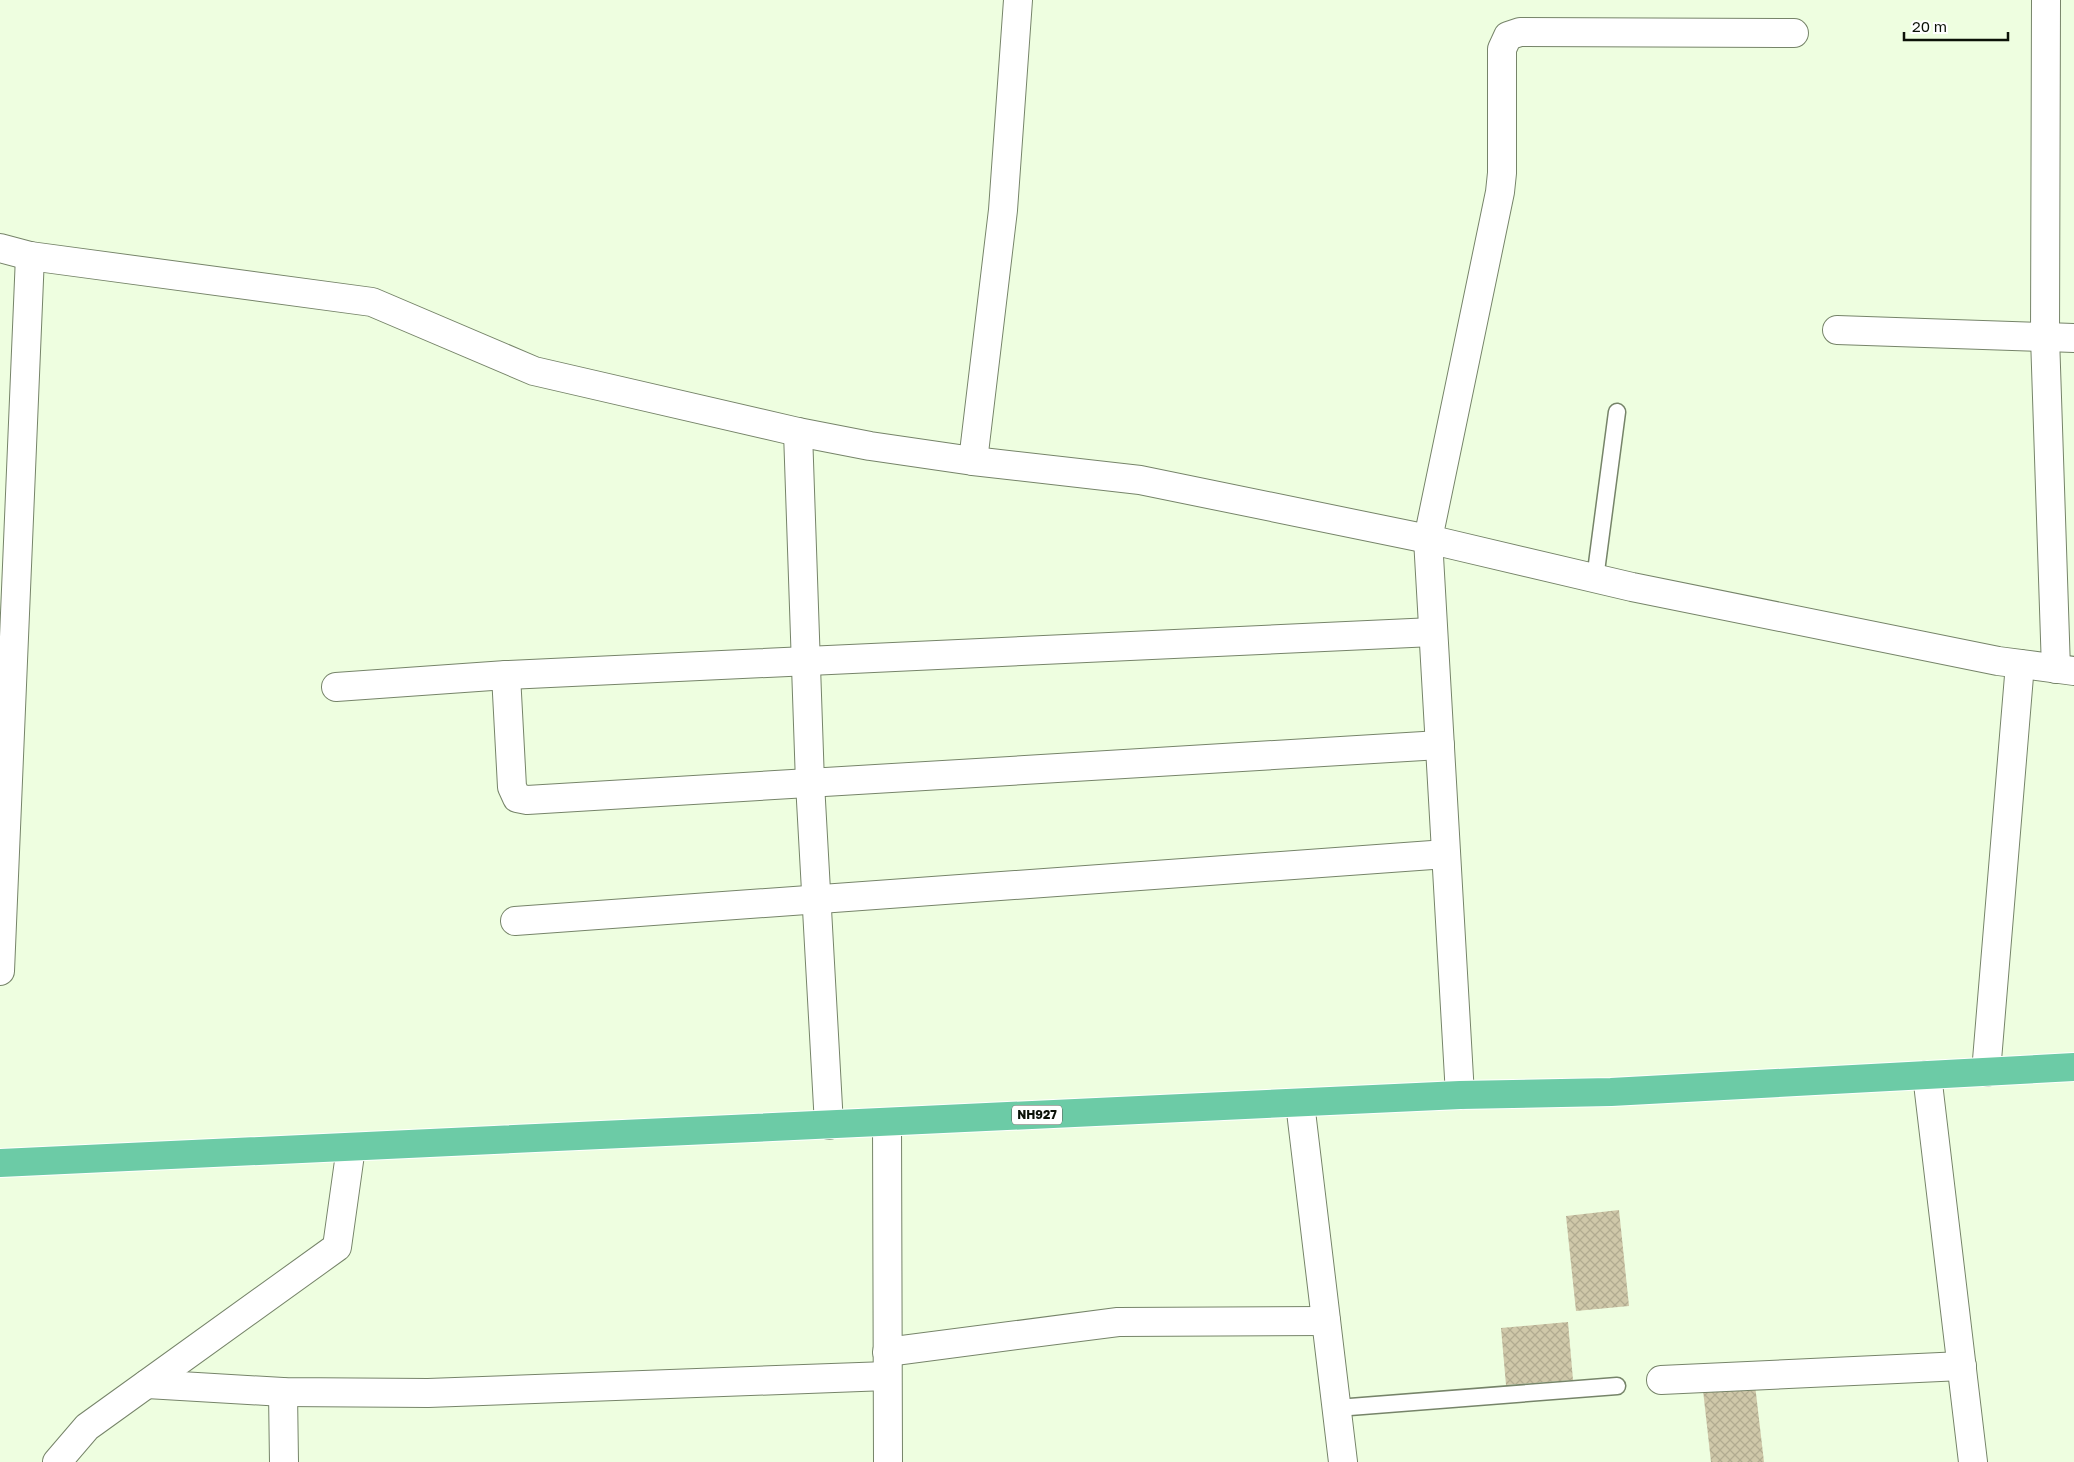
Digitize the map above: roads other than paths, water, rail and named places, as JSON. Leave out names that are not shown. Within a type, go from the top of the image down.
[{"type":"highway","name":"NH927","points":[[0,1163],[1460,1095],[1611,1092],[2074,1067]]},
{"type":"street","points":[[973,461],[1003,210],[1018,0]]},
{"type":"street","points":[[0,248],[30,256],[372,302],[534,371],[798,432],[870,446],[973,461],[1140,480],[1428,539],[1595,579],[2020,664],[2065,670],[2045,337],[2046,0]]},
{"type":"street","points":[[1460,1095],[1428,539],[1500,192],[1502,173],[1502,49],[1508,36],[1520,32],[1794,33]]},
{"type":"street","points":[[0,971],[7,624],[30,256]]},
{"type":"street","points":[[1837,330],[2074,338]]},
{"type":"street","points":[[798,432],[810,783],[829,1125]]},
{"type":"street","points":[[336,687],[506,675],[1434,632]]},
{"type":"street","points":[[1986,1072],[2020,664]]},
{"type":"street","points":[[506,675],[512,787],[517,798],[527,800],[1440,745]]},
{"type":"street","points":[[515,921],[1446,854]]},
{"type":"street","points":[[1927,1075],[1973,1462]]},
{"type":"street","points":[[1300,1103],[1343,1462]]},
{"type":"street","points":[[887,1122],[888,1462]]},
{"type":"street","points":[[57,1462],[87,1427],[337,1247],[350,1147]]},
{"type":"street","points":[[147,1384],[283,1392],[428,1393],[887,1364],[1111,1323],[1326,1320]]},
{"type":"street","points":[[1661,1380],[1962,1366]]},
{"type":"street","points":[[283,1392],[284,1462]]},
{"type":"lane","points":[[1595,579],[1616,412]]},
{"type":"lane","points":[[1337,1408],[1617,1386]]}]
